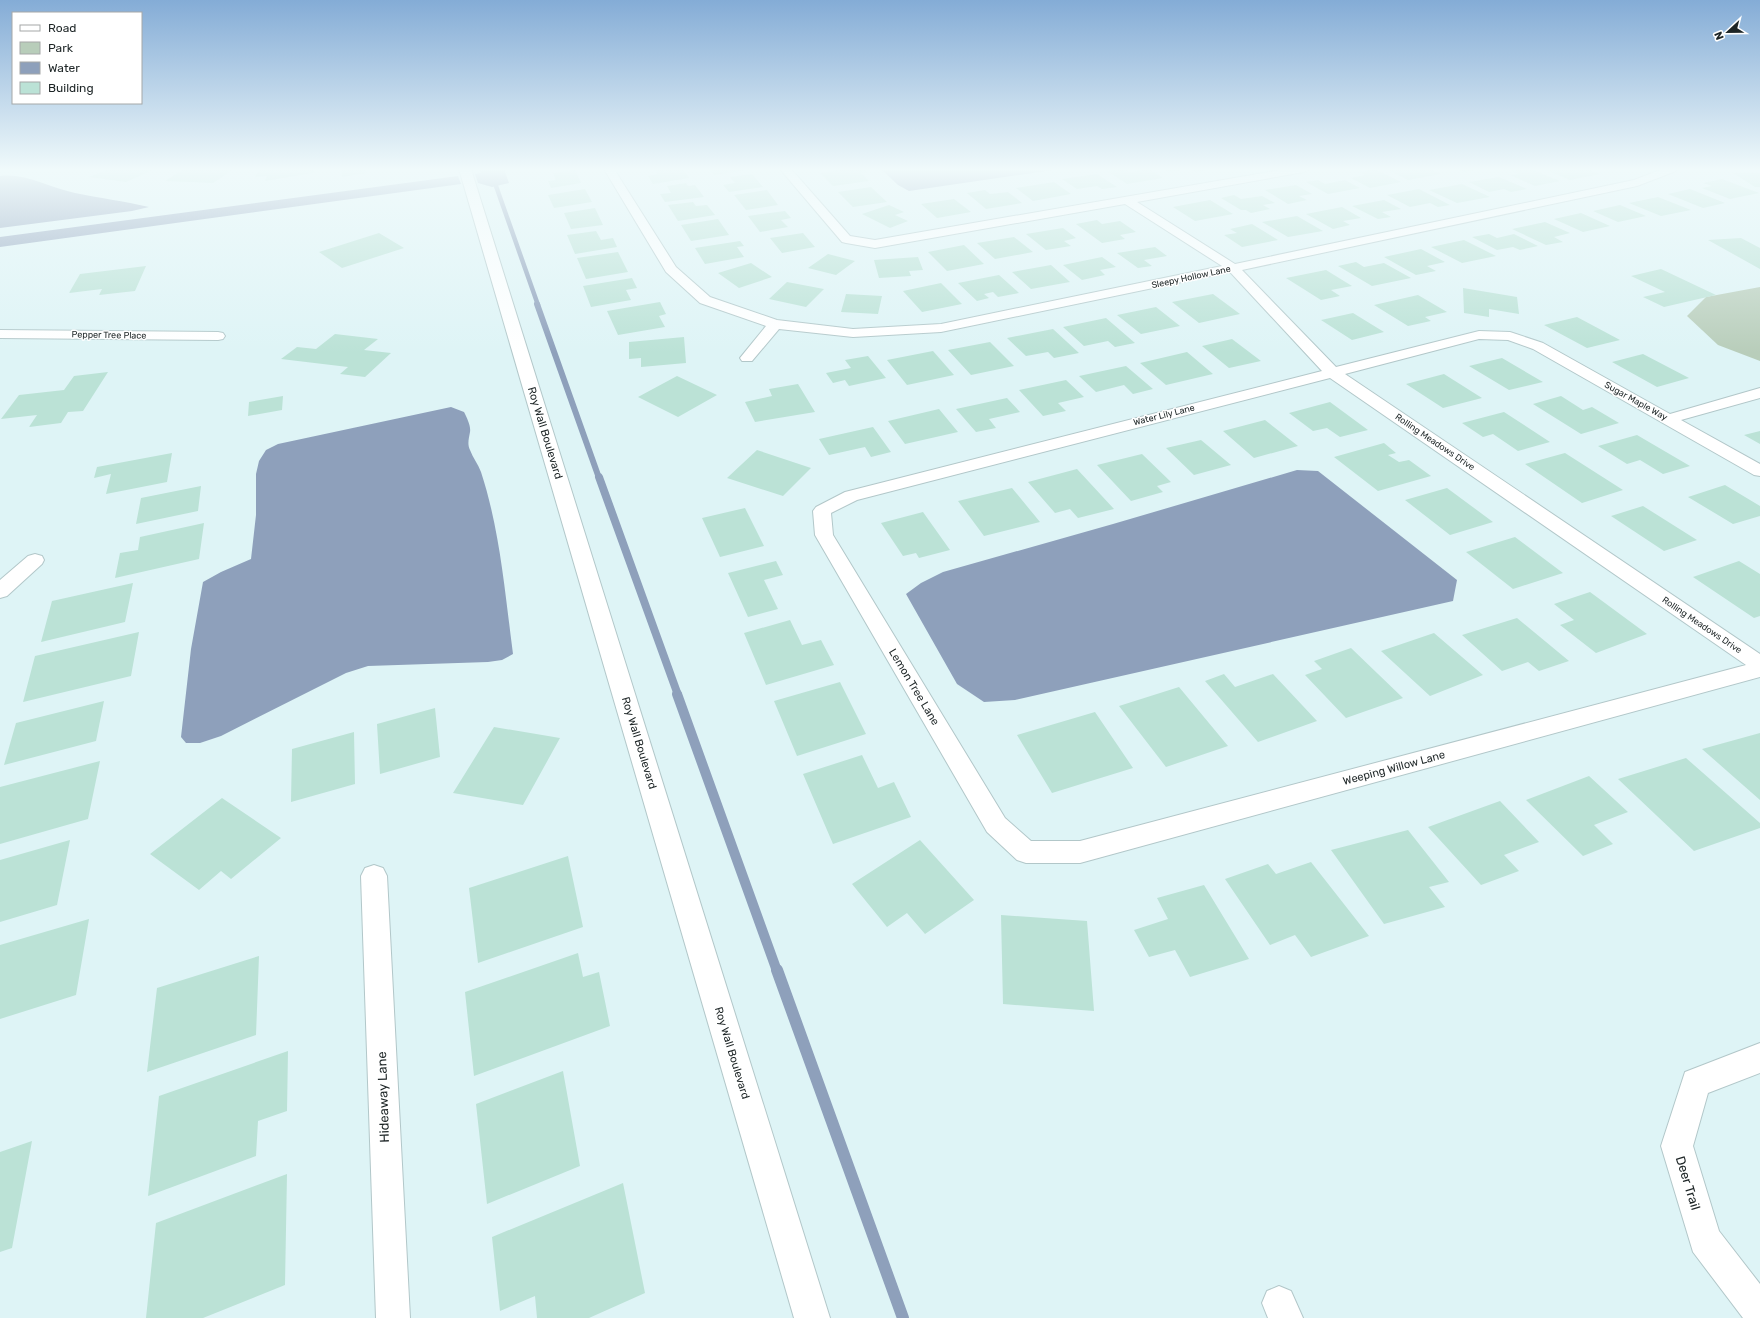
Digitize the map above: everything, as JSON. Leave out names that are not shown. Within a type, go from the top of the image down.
[{"type":"street","name":"Roy Wall Boulevard","points":[[484,231],[812,1318]]},
{"type":"street","name":"Sleepy Hollow Lane","points":[[647,231],[671,269],[704,300],[775,324],[853,333],[941,328],[1411,231]]},
{"type":"street","points":[[839,231],[846,238],[860,242],[889,243],[958,231]]},
{"type":"street","name":"Rolling Meadows Drive","points":[[1175,231],[1233,268],[1332,372],[1760,664]]},
{"type":"street","points":[[747,358],[775,324]]},
{"type":"street","name":"Pepper Tree Place","points":[[0,334],[218,336]]},
{"type":"street","name":"Water Lily Lane","points":[[822,511],[851,496],[1332,372],[1479,336],[1510,336]]},
{"type":"street","name":"Sugar Maple Way","points":[[1510,336],[1538,346],[1760,471]]},
{"type":"street","points":[[1668,418],[1760,393]]},
{"type":"street","name":"Lemon Tree Lane","points":[[822,511],[824,534],[996,825],[1026,852]]},
{"type":"street","points":[[0,591],[35,560]]},
{"type":"street","name":"Weeping Willow Lane","points":[[1026,852],[1080,852],[1760,669]]},
{"type":"street","name":"Hideaway Lane","points":[[374,876],[393,1318]]},
{"type":"street","name":"Deer Trail","points":[[1760,1058],[1696,1083],[1677,1146],[1705,1240],[1760,1312]]},
{"type":"green space","points":[[1760,287],[1760,361],[1718,345],[1687,316],[1706,297]]},
{"type":"water","points":[[49,231],[121,231],[0,247],[0,237]]},
{"type":"water","points":[[451,407],[464,412],[467,419],[470,430],[468,441],[469,448],[481,472],[488,494],[501,562],[513,654],[502,660],[488,662],[368,666],[346,673],[221,736],[200,743],[186,743],[181,737],[191,649],[203,582],[221,572],[251,559],[256,515],[256,474],[259,461],[266,450],[278,444]]},
{"type":"water","points":[[1297,470],[1318,471],[1457,580],[1453,601],[1015,700],[984,702],[957,684],[906,594],[921,583],[943,572]]},
{"type":"building","points":[[596,231],[601,240],[613,238],[617,247],[575,254],[567,235]]},
{"type":"building","points":[[684,231],[726,231],[729,235],[691,241]]},
{"type":"building","points":[[1048,231],[1066,231],[1076,238],[1064,241],[1071,246],[1046,250],[1026,234]]},
{"type":"building","points":[[1085,231],[1134,231],[1136,232],[1120,235],[1125,239],[1102,243]]},
{"type":"building","points":[[1233,231],[1263,231],[1278,240],[1242,247],[1224,235],[1237,233]]},
{"type":"building","points":[[1277,231],[1323,231],[1288,237]]},
{"type":"building","points":[[1515,231],[1564,231],[1570,233],[1554,237],[1563,242],[1546,245]]},
{"type":"building","points":[[379,233],[404,248],[342,268],[319,252]]},
{"type":"building","points":[[803,233],[815,247],[782,253],[770,238]]},
{"type":"building","points":[[1489,234],[1497,238],[1514,234],[1538,246],[1520,250],[1513,247],[1497,250],[1472,237]]},
{"type":"building","points":[[1014,237],[1033,252],[995,259],[977,243]]},
{"type":"building","points":[[1741,238],[1760,248],[1760,269],[1708,240]]},
{"type":"building","points":[[1464,240],[1496,256],[1462,263],[1431,247]]},
{"type":"building","points":[[740,241],[744,246],[737,247],[744,257],[705,264],[695,248]]},
{"type":"building","points":[[964,245],[984,264],[947,271],[928,252]]},
{"type":"building","points":[[1155,247],[1167,256],[1144,260],[1152,266],[1138,268],[1117,253]]},
{"type":"building","points":[[1421,249],[1445,262],[1427,266],[1436,271],[1416,275],[1384,257]]},
{"type":"building","points":[[618,252],[628,272],[586,279],[577,258]]},
{"type":"building","points":[[828,254],[855,261],[836,275],[808,268]]},
{"type":"building","points":[[918,257],[923,270],[909,271],[911,276],[879,278],[874,260]]},
{"type":"building","points":[[1102,257],[1116,267],[1100,270],[1105,275],[1082,280],[1063,265]]},
{"type":"building","points":[[1356,262],[1364,267],[1384,263],[1411,278],[1372,286],[1338,266]]},
{"type":"building","points":[[751,263],[772,277],[739,288],[718,273]]},
{"type":"building","points":[[1051,265],[1070,282],[1031,289],[1012,272]]},
{"type":"building","points":[[146,266],[135,291],[99,295],[102,289],[69,293],[80,274]]},
{"type":"building","points":[[1661,269],[1716,295],[1664,307],[1643,297],[1665,292],[1631,276]]},
{"type":"building","points":[[1326,270],[1352,286],[1331,290],[1340,296],[1321,300],[1286,278]]},
{"type":"building","points":[[999,275],[1019,293],[998,297],[993,292],[984,294],[989,298],[977,301],[958,283]]},
{"type":"building","points":[[632,278],[637,288],[626,290],[631,300],[591,307],[583,286]]},
{"type":"building","points":[[787,282],[824,289],[806,307],[769,299]]},
{"type":"building","points":[[941,283],[962,304],[922,312],[903,291]]},
{"type":"building","points":[[1463,288],[1517,297],[1519,314],[1489,309],[1489,317],[1464,313]]},
{"type":"building","points":[[846,294],[882,296],[878,314],[841,312]]},
{"type":"building","points":[[1213,294],[1240,314],[1199,323],[1172,302]]},
{"type":"building","points":[[1418,295],[1447,312],[1425,317],[1431,321],[1408,326],[1374,305]]},
{"type":"building","points":[[660,302],[666,314],[659,316],[665,327],[618,335],[607,311]]},
{"type":"building","points":[[1156,307],[1180,326],[1141,334],[1117,315]]},
{"type":"building","points":[[1353,313],[1384,332],[1352,340],[1321,320]]},
{"type":"building","points":[[1577,317],[1620,340],[1587,348],[1544,325]]},
{"type":"building","points":[[1106,318],[1135,343],[1115,347],[1108,341],[1084,346],[1063,327]]},
{"type":"building","points":[[1053,329],[1079,353],[1054,358],[1048,352],[1026,356],[1007,338]]},
{"type":"building","points":[[335,334],[378,339],[364,350],[391,353],[365,377],[340,374],[348,367],[281,359],[297,347],[316,349]]},
{"type":"building","points":[[684,337],[686,363],[641,367],[641,358],[629,359],[629,342]]},
{"type":"building","points":[[1232,339],[1261,361],[1229,368],[1202,346]]},
{"type":"building","points":[[990,342],[1014,366],[971,375],[948,350]]},
{"type":"building","points":[[933,351],[954,375],[907,385],[887,360]]},
{"type":"building","points":[[1187,352],[1213,374],[1166,385],[1140,363]]},
{"type":"building","points":[[1643,354],[1689,378],[1657,387],[1612,362]]},
{"type":"building","points":[[868,356],[886,378],[849,386],[845,380],[833,383],[826,373],[851,368],[845,360]]},
{"type":"building","points":[[1502,358],[1543,382],[1509,390],[1469,366]]},
{"type":"building","points":[[1126,366],[1153,389],[1133,394],[1124,385],[1096,392],[1079,376]]},
{"type":"building","points":[[108,372],[83,411],[68,412],[61,423],[29,427],[37,415],[1,419],[19,395],[64,390],[74,376]]},
{"type":"building","points":[[1444,374],[1482,398],[1443,408],[1406,384]]},
{"type":"building","points":[[677,376],[717,395],[678,417],[638,397]]},
{"type":"building","points":[[1066,380],[1084,397],[1058,403],[1066,411],[1043,416],[1019,390]]},
{"type":"building","points":[[798,384],[815,412],[755,422],[745,402],[772,396],[769,389]]},
{"type":"building","points":[[283,396],[282,410],[248,416],[249,402]]},
{"type":"building","points":[[1561,396],[1583,410],[1592,407],[1619,423],[1581,434],[1533,404]]},
{"type":"building","points":[[1007,398],[1020,412],[989,419],[996,428],[976,432],[956,409]]},
{"type":"building","points":[[1330,402],[1368,430],[1340,437],[1327,428],[1313,431],[1289,413]]},
{"type":"building","points":[[939,409],[958,432],[905,444],[888,421]]},
{"type":"building","points":[[1504,412],[1550,442],[1518,451],[1493,434],[1483,437],[1462,423]]},
{"type":"building","points":[[1265,420],[1298,446],[1254,458],[1223,431]]},
{"type":"building","points":[[873,427],[891,452],[871,457],[865,447],[829,455],[819,439]]},
{"type":"building","points":[[1760,431],[1760,444],[1744,435]]},
{"type":"building","points":[[1637,435],[1690,466],[1663,474],[1640,460],[1627,464],[1598,446]]},
{"type":"building","points":[[1201,440],[1231,465],[1194,475],[1166,448]]},
{"type":"building","points":[[1384,443],[1396,453],[1388,455],[1399,462],[1409,460],[1431,476],[1378,491],[1334,457]]},
{"type":"building","points":[[757,450],[811,468],[783,496],[727,478]]},
{"type":"building","points":[[172,453],[167,482],[106,494],[111,474],[94,478],[97,467]]},
{"type":"building","points":[[1565,453],[1623,490],[1582,503],[1525,464]]},
{"type":"building","points":[[1142,454],[1171,482],[1157,486],[1163,492],[1131,501],[1097,465]]},
{"type":"building","points":[[1077,469],[1114,509],[1078,518],[1070,509],[1055,513],[1028,482]]},
{"type":"building","points":[[1725,485],[1760,506],[1760,516],[1733,524],[1688,497]]},
{"type":"building","points":[[201,486],[198,511],[136,524],[141,498]]},
{"type":"building","points":[[1012,488],[1040,522],[984,536],[958,501]]},
{"type":"building","points":[[1447,488],[1493,522],[1450,535],[1405,500]]},
{"type":"building","points":[[1643,506],[1697,540],[1664,551],[1611,516]]},
{"type":"building","points":[[745,508],[764,546],[720,557],[702,518]]},
{"type":"building","points":[[923,512],[950,550],[919,558],[916,553],[903,556],[881,523]]},
{"type":"building","points":[[204,523],[199,559],[115,578],[120,553],[138,550],[140,537]]},
{"type":"building","points":[[1515,537],[1563,573],[1513,589],[1466,552]]},
{"type":"building","points":[[776,561],[783,575],[764,580],[778,609],[748,617],[728,573]]},
{"type":"building","points":[[1739,561],[1760,574],[1760,616],[1754,618],[1693,577]]},
{"type":"building","points":[[133,583],[125,622],[41,642],[52,601]]},
{"type":"building","points":[[1590,592],[1647,634],[1596,653],[1560,625],[1574,620],[1554,604]]},
{"type":"building","points":[[1517,618],[1569,661],[1539,671],[1528,662],[1502,671],[1462,635]]},
{"type":"building","points":[[790,620],[802,645],[821,640],[834,665],[766,685],[744,633]]},
{"type":"building","points":[[139,632],[131,676],[23,702],[35,656]]},
{"type":"building","points":[[1434,633],[1483,675],[1430,696],[1381,651]]},
{"type":"building","points":[[1351,648],[1403,698],[1346,718],[1305,675],[1322,669],[1314,661]]},
{"type":"building","points":[[1224,674],[1235,687],[1273,674],[1317,721],[1258,742],[1205,681]]},
{"type":"building","points":[[840,682],[866,734],[797,756],[774,701]]},
{"type":"building","points":[[1179,687],[1228,746],[1166,767],[1119,706]]},
{"type":"building","points":[[104,701],[96,741],[4,765],[16,723]]},
{"type":"building","points":[[435,708],[440,757],[380,774],[377,724]]},
{"type":"building","points":[[1095,712],[1133,768],[1052,793],[1017,735]]},
{"type":"building","points":[[494,727],[560,738],[523,805],[453,793]]},
{"type":"building","points":[[354,732],[355,784],[291,802],[292,749]]},
{"type":"building","points":[[1760,733],[1760,800],[1702,749]]},
{"type":"building","points":[[862,755],[878,788],[894,782],[911,817],[833,844],[803,774]]},
{"type":"building","points":[[1686,758],[1760,823],[1760,828],[1694,851],[1618,779]]},
{"type":"building","points":[[100,761],[88,819],[0,844],[0,787]]},
{"type":"building","points":[[1589,776],[1628,812],[1594,825],[1613,844],[1583,856],[1526,800]]},
{"type":"building","points":[[222,798],[281,838],[231,879],[221,871],[199,890],[150,854]]},
{"type":"building","points":[[1500,801],[1539,842],[1504,855],[1519,871],[1481,885],[1428,827]]},
{"type":"building","points":[[1408,830],[1449,882],[1429,887],[1445,907],[1384,924],[1331,850]]},
{"type":"building","points":[[70,840],[57,905],[0,922],[0,860]]},
{"type":"building","points":[[920,840],[974,900],[925,934],[907,913],[887,927],[852,884]]},
{"type":"building","points":[[568,856],[583,927],[478,963],[469,888]]},
{"type":"building","points":[[1311,862],[1369,936],[1311,957],[1295,935],[1270,945],[1225,879],[1268,864],[1276,874]]},
{"type":"building","points":[[1204,885],[1249,959],[1190,977],[1175,950],[1149,957],[1134,930],[1168,919],[1157,898]]},
{"type":"building","points":[[1001,915],[1087,921],[1094,1011],[1003,1004]]},
{"type":"building","points":[[89,919],[76,995],[0,1019],[0,945]]},
{"type":"building","points":[[578,953],[583,977],[599,972],[610,1026],[474,1076],[465,992]]},
{"type":"building","points":[[259,956],[256,1035],[147,1072],[157,988]]},
{"type":"building","points":[[288,1051],[287,1111],[258,1121],[256,1156],[148,1196],[159,1096]]},
{"type":"building","points":[[563,1071],[580,1166],[487,1204],[476,1104]]},
{"type":"building","points":[[32,1141],[12,1248],[0,1252],[0,1152]]},
{"type":"building","points":[[287,1174],[285,1285],[203,1318],[146,1318],[156,1223]]},
{"type":"building","points":[[623,1183],[645,1293],[589,1318],[537,1318],[535,1296],[500,1311],[492,1237]]},
{"type":"waterway","points":[[512,231],[538,305]]},
{"type":"waterway","points":[[537,304],[599,478]]},
{"type":"waterway","points":[[599,477],[678,695]]},
{"type":"waterway","points":[[677,694],[777,971]]},
{"type":"waterway","points":[[777,970],[903,1318]]}]
